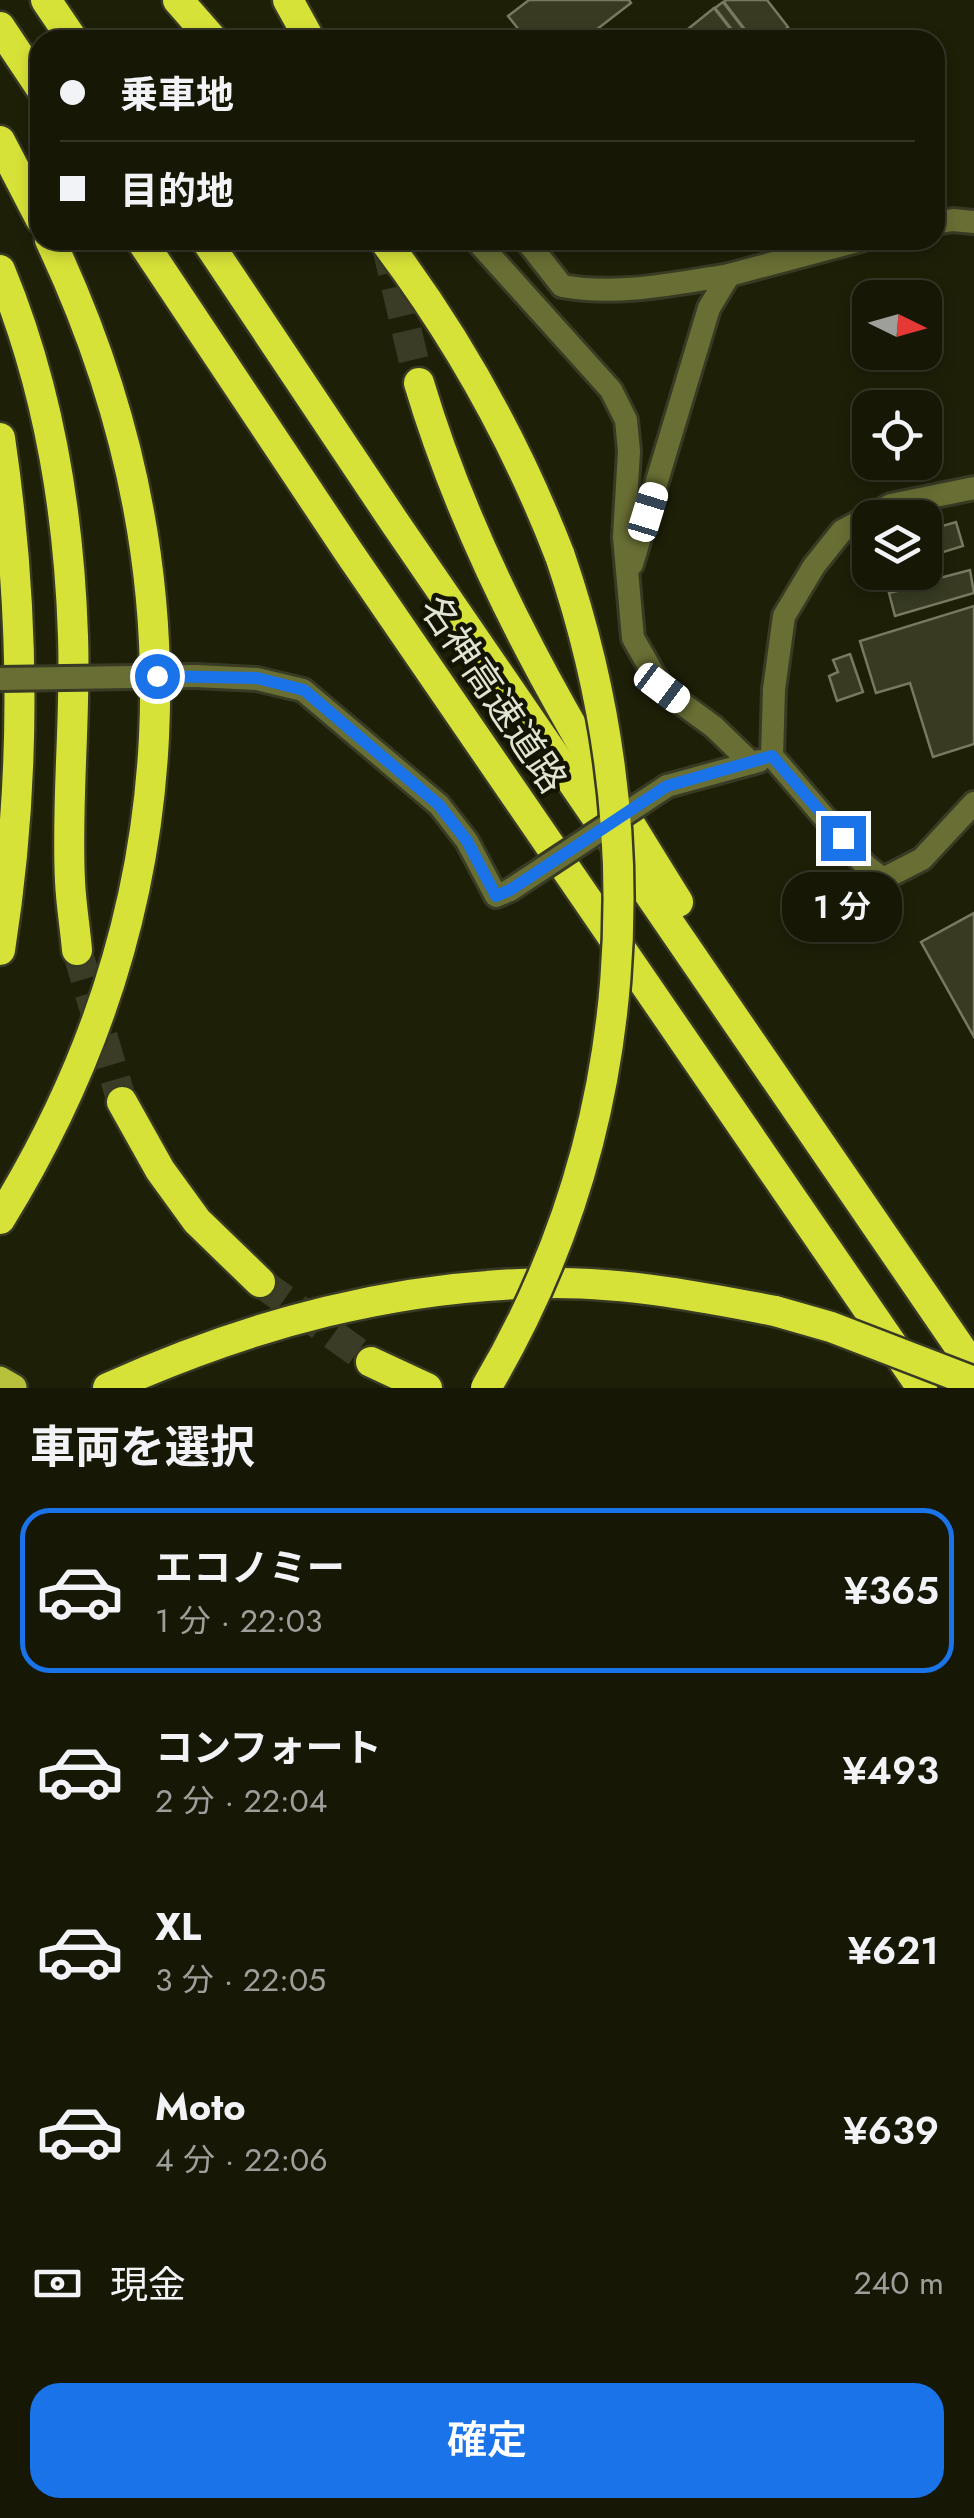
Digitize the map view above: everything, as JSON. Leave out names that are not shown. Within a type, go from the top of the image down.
[{"type":"highway","points":[[178,0],[204,30]]},
{"type":"highway","points":[[197,0],[222,30]]},
{"type":"highway","points":[[288,0],[304,30]]},
{"type":"highway","points":[[0,27],[30,72]]},
{"type":"highway","points":[[0,141],[30,199]]},
{"type":"highway","points":[[0,1219],[71,1090],[106,999],[144,842],[156,710],[150,590],[142,525],[125,446],[100,360],[54,250]]},
{"type":"highway","name":"名神高速道路","points":[[149,250],[348,551],[922,1388]]},
{"type":"highway","name":"名神高速道路","points":[[213,250],[974,1368]]},
{"type":"highway","points":[[391,250],[475,373],[524,470],[560,556],[589,649],[613,773],[620,904],[606,1055],[580,1171],[528,1306],[486,1388]]},
{"type":"highway","points":[[0,270],[22,328],[50,432],[70,568],[70,880],[77,950]]},
{"type":"highway","points":[[419,383],[439,450],[467,520],[551,689],[692,925],[913,1262],[954,1341]]},
{"type":"highway","points":[[0,438],[12,540],[21,704],[12,872],[0,950]]},
{"type":"highway","points":[[122,1102],[160,1170],[196,1220],[260,1282]]},
{"type":"highway","points":[[108,1388],[231,1338],[346,1304],[468,1288],[558,1283],[693,1295],[774,1311],[831,1327],[974,1382]]},
{"type":"highway","points":[[372,1362],[427,1388]]},
{"type":"street","points":[[945,221],[974,222]]},
{"type":"street","points":[[485,250],[612,390],[626,420],[629,451],[624,537],[633,638],[662,688],[762,760],[883,879],[922,859],[974,804]]},
{"type":"street","points":[[534,250],[562,286],[620,291],[729,275],[823,250]]},
{"type":"street","points":[[628,577],[709,308],[729,275]]},
{"type":"street","points":[[762,760],[784,616],[814,566],[842,531],[891,505],[974,488]]},
{"type":"street","points":[[0,679],[257,678],[304,690],[439,805],[467,841],[496,896],[667,786],[762,760]]},
{"type":"building","points":[[529,0],[631,3],[596,30],[519,30],[508,16]]},
{"type":"building","points":[[767,0],[788,27],[745,30],[724,2]]},
{"type":"building","points":[[723,2],[744,30],[732,30],[715,8]]},
{"type":"building","points":[[714,8],[731,30],[689,30]]},
{"type":"building","points":[[956,522],[963,546],[942,552],[942,526]]},
{"type":"building","points":[[970,570],[974,593],[895,616],[889,593],[942,590],[942,577]]},
{"type":"building","points":[[974,606],[974,744],[933,757],[910,683],[876,693],[860,641]]},
{"type":"building","points":[[850,654],[863,692],[837,701],[829,676],[838,672],[833,660]]},
{"type":"building","points":[[974,913],[974,1037],[921,942]]},
{"type":"tunnel","points":[[388,250],[419,383]]},
{"type":"tunnel","points":[[77,950],[122,1102]]},
{"type":"tunnel","points":[[260,1282],[371,1362]]},
{"type":"route","points":[[157,676],[257,678],[304,690],[439,805],[467,841],[496,896],[667,786],[772,756],[843,838]]}]
